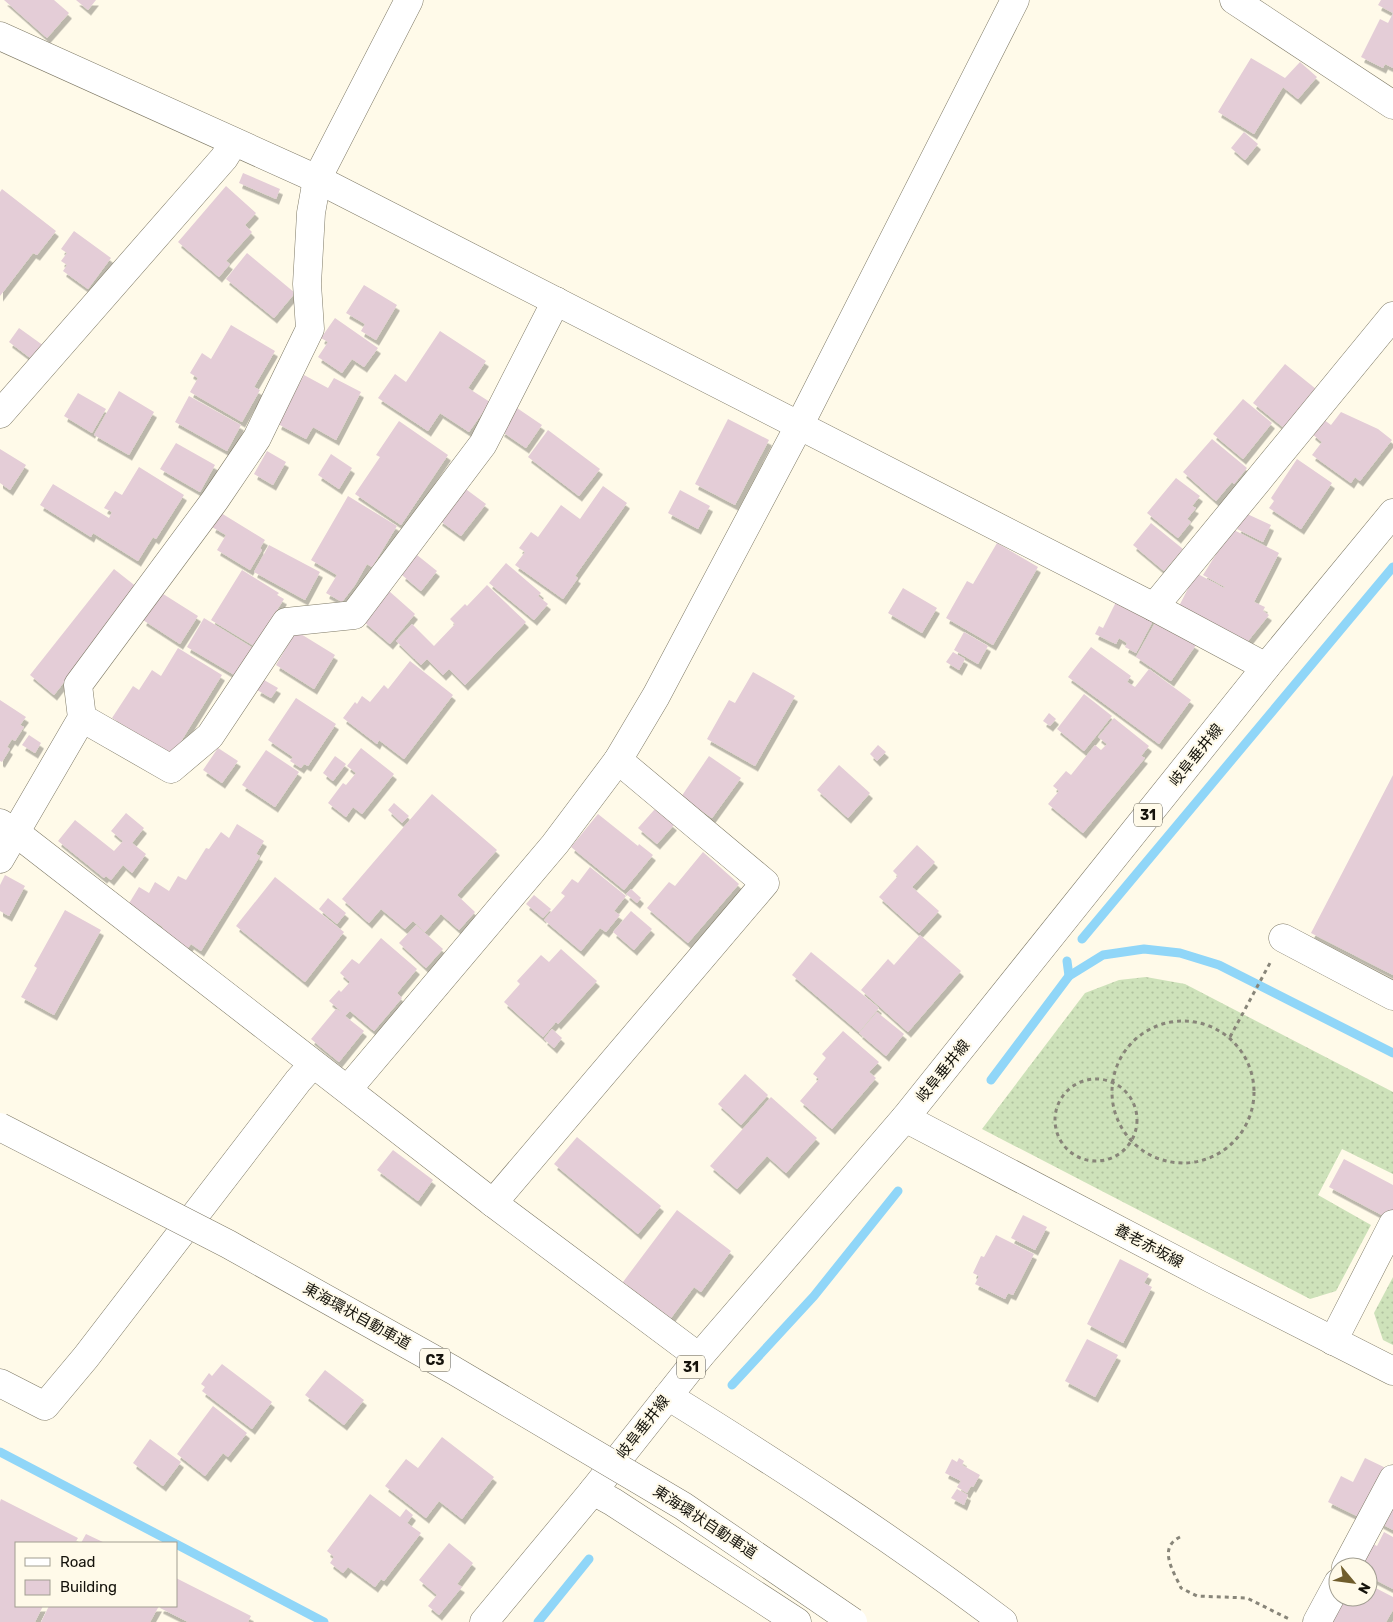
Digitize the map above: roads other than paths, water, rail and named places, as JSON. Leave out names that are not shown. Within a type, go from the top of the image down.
[{"type":"main road","points":[[348,1089],[555,844],[618,760],[656,696],[799,426],[1015,0]]},
{"type":"main road","points":[[1234,0],[1393,106]]},
{"type":"main road","points":[[0,859],[7,827],[82,718],[78,684],[215,500],[251,446],[310,329],[307,284],[311,213],[317,179],[400,3]]},
{"type":"main road","points":[[0,36],[317,179],[1154,607],[1266,667]]},
{"type":"main road","points":[[0,414],[224,158],[234,142]]},
{"type":"main road","points":[[82,718],[170,769],[210,736],[286,622],[354,615],[483,444],[556,301]]},
{"type":"main road","points":[[1154,607],[1393,316]]},
{"type":"main road","name":"岐阜垂井線","points":[[484,1622],[699,1357],[905,1118],[1266,667],[1393,513]]},
{"type":"main road","points":[[493,1203],[765,882],[618,760]]},
{"type":"main road","points":[[7,827],[493,1203],[699,1357]]},
{"type":"main road","points":[[1283,938],[1393,996]]},
{"type":"main road","points":[[0,1382],[45,1406],[86,1357],[313,1064]]},
{"type":"main road","name":"養老赤坂線","points":[[905,1118],[1393,1372]]},
{"type":"main road","name":"東海環状自動車道","points":[[0,1128],[228,1244],[453,1370],[683,1506],[853,1622]]},
{"type":"main road","points":[[1333,1341],[1393,1224]]},
{"type":"main road","points":[[668,1396],[763,1455],[859,1519],[938,1573],[1003,1622]]},
{"type":"main road","points":[[1351,1557],[1393,1479]]},
{"type":"main road","points":[[592,1491],[613,1502],[797,1622]]},
{"type":"main road","points":[[1317,1622],[1328,1602]]},
{"type":"waterway","points":[[1082,939],[1393,567]]},
{"type":"waterway","points":[[991,1080],[1069,976],[1103,955],[1144,949],[1180,953],[1219,965],[1393,1053]]},
{"type":"waterway","points":[[1067,961],[1069,976]]},
{"type":"waterway","points":[[732,1385],[814,1296],[898,1191]]},
{"type":"waterway","points":[[0,1452],[172,1542]]},
{"type":"waterway","points":[[178,1545],[324,1622]]},
{"type":"waterway","points":[[538,1622],[589,1559]]}]
